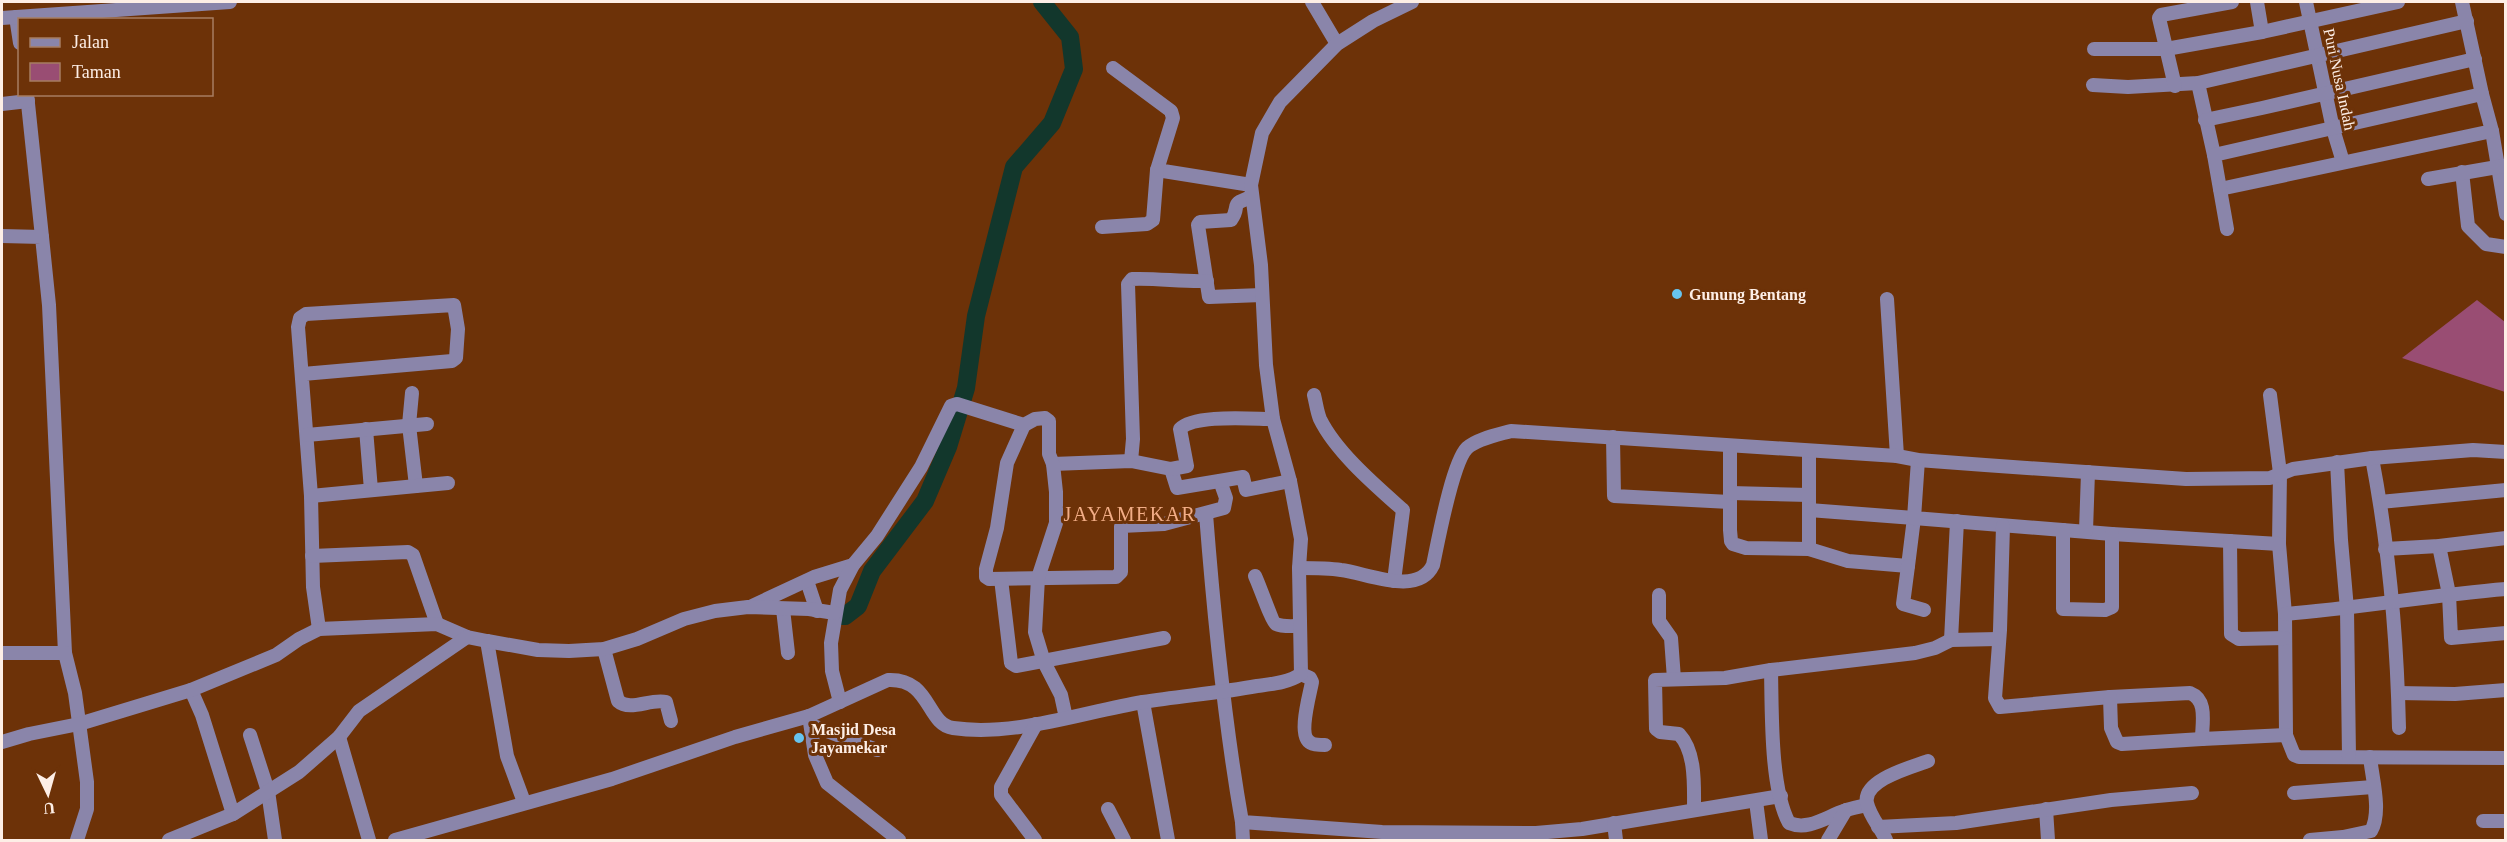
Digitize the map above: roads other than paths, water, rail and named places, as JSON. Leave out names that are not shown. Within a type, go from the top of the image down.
[{"type":"street","points":[[18,38],[9,18],[176,4],[230,2]]},
{"type":"street","points":[[1312,2],[1337,44]]},
{"type":"street","points":[[1300,675],[1301,539],[1290,482],[1273,419],[1266,365],[1261,265],[1251,191],[1262,133],[1280,102],[1337,44],[1372,21],[1412,2]]},
{"type":"street","points":[[2175,86],[2159,18],[2161,15],[2232,2]]},
{"type":"street","points":[[2257,2],[2262,32]]},
{"type":"street","name":"Puri Nusa Indah","points":[[2306,2],[2312,20],[2333,129],[2343,162]]},
{"type":"street","points":[[2094,49],[2166,49],[2262,32],[2398,2]]},
{"type":"street","points":[[2462,2],[2482,94],[2501,166],[2505,214]]},
{"type":"street","points":[[2093,85],[2198,84],[2467,21]]},
{"type":"street","points":[[2205,120],[2475,59]]},
{"type":"street","points":[[1102,227],[1147,224],[1153,220],[1156,170],[1173,118],[1171,111],[1113,68]]},
{"type":"street","points":[[2198,84],[2214,155],[2227,230]]},
{"type":"street","points":[[2214,155],[2482,94]]},
{"type":"street","points":[[2,104],[27,98],[49,305],[65,653],[75,693],[87,782],[87,809],[77,840]]},
{"type":"street","points":[[2492,131],[2505,145]]},
{"type":"street","points":[[2220,189],[2492,131]]},
{"type":"street","points":[[2428,179],[2501,166]]},
{"type":"street","points":[[1156,170],[1251,191]]},
{"type":"street","points":[[2462,172],[2468,226],[2486,244],[2505,247]]},
{"type":"street","points":[[1251,191],[1235,205],[1231,220],[1200,222],[1198,225],[1209,297],[1262,295]]},
{"type":"street","points":[[2,236],[42,237]]},
{"type":"street","points":[[1131,461],[1133,439],[1128,284],[1132,279],[1159,278],[1178,283],[1207,281]]},
{"type":"street","points":[[1887,299],[1896,456]]},
{"type":"street","points":[[303,374],[452,361],[456,358],[458,329],[454,305],[306,315],[300,318],[298,327],[311,496],[313,587],[319,629]]},
{"type":"street","points":[[412,393],[410,425],[416,486]]},
{"type":"street","points":[[1314,395],[1320,418],[1339,445],[1369,480],[1403,510],[1394,581]]},
{"type":"street","points":[[2270,395],[2280,473],[2279,544],[2285,614],[2286,735],[2294,755],[2299,757],[2505,758]]},
{"type":"street","points":[[840,702],[832,671],[831,643],[840,590],[853,565],[877,536],[921,467],[951,406],[957,404],[1024,425]]},
{"type":"street","points":[[1065,718],[1060,695],[1044,662],[1035,632],[1038,578],[1056,523],[1053,464],[1049,454],[1047,419],[1035,419],[1024,425],[1007,463],[997,528],[986,569],[988,579],[1038,578],[1116,577],[1121,572],[1120,526],[1164,524],[1224,508],[1227,504],[1220,481]]},
{"type":"street","points":[[1053,464],[1131,461],[1171,469],[1186,466],[1180,429],[1186,423],[1273,419]]},
{"type":"street","points":[[307,435],[427,424]]},
{"type":"street","points":[[366,429],[371,490]]},
{"type":"street","points":[[1299,568],[1341,569],[1394,581],[1418,580],[1429,572],[1454,478],[1468,447],[1510,431],[1896,456],[1918,460],[2186,479],[2270,478],[2293,468],[2373,458],[2473,450],[2505,452]]},
{"type":"street","points":[[1613,437],[1614,496],[1730,498],[1809,495]]},
{"type":"street","points":[[1730,446],[1731,541],[1733,544],[1757,549],[1809,549],[1848,561],[1908,566]]},
{"type":"street","points":[[1809,452],[1809,549]]},
{"type":"street","points":[[2373,458],[2391,602],[2399,728]]},
{"type":"street","points":[[1918,460],[1914,518],[1903,604],[1924,610]]},
{"type":"street","points":[[2337,462],[2347,609],[2349,757]]},
{"type":"street","points":[[1171,469],[1177,488],[1243,477],[1246,490],[1290,482]]},
{"type":"street","points":[[2086,531],[2088,472]]},
{"type":"street","points":[[311,496],[448,483]]},
{"type":"street","points":[[2380,502],[2505,490]]},
{"type":"street","points":[[1809,510],[2112,534],[2279,544]]},
{"type":"street","points":[[1206,514],[1211,594],[1222,692],[1243,840]]},
{"type":"street","points":[[1951,640],[1957,521]]},
{"type":"street","points":[[2002,526],[1995,698],[2000,707],[2110,697],[2190,693],[2196,696],[2202,706],[2202,739]]},
{"type":"street","points":[[2063,530],[2063,609],[2105,610],[2112,607],[2112,534]]},
{"type":"street","points":[[2385,549],[2439,546],[2505,538]]},
{"type":"street","points":[[2230,541],[2230,634],[2239,639],[2285,638]]},
{"type":"street","points":[[2439,546],[2449,594],[2451,638],[2505,633]]},
{"type":"street","points":[[312,556],[408,552],[412,555],[437,624]]},
{"type":"street","points":[[748,608],[807,581],[853,565]]},
{"type":"street","points":[[1255,576],[1265,597],[1272,621],[1278,626],[1299,626]]},
{"type":"street","points":[[1001,579],[1011,663],[1016,666],[1164,638]]},
{"type":"street","points":[[807,581],[817,611]]},
{"type":"street","points":[[2285,614],[2347,609],[2449,594],[2505,589]]},
{"type":"street","points":[[1659,595],[1659,621],[1671,638],[1674,679]]},
{"type":"street","points":[[2,741],[79,724],[191,690],[276,656],[299,639],[319,629],[437,624],[467,637],[538,650],[604,650],[638,639],[684,619],[714,611],[748,608],[836,613]]},
{"type":"street","points":[[783,609],[788,653]]},
{"type":"street","points":[[169,840],[233,814],[318,758],[339,737],[359,711],[467,637]]},
{"type":"street","points":[[1694,808],[1694,781],[1686,742],[1679,734],[1660,732],[1656,729],[1654,682],[1657,680],[1725,678],[1771,670],[1915,653],[1935,648],[1951,640],[1998,639]]},
{"type":"street","points":[[487,641],[507,756],[524,802]]},
{"type":"street","points":[[604,650],[621,704],[666,702],[670,721]]},
{"type":"street","points":[[2,653],[65,653]]},
{"type":"street","points":[[1771,670],[1773,748],[1780,796],[1789,823],[1797,826],[1809,825],[1846,810],[1867,805]]},
{"type":"street","points":[[395,840],[612,779],[735,737],[810,721],[840,702],[888,680],[909,683],[919,691],[943,725],[953,728],[1006,728],[1143,702],[1283,682],[1300,675],[1310,678],[1312,682],[1304,729],[1307,741],[1311,744],[1325,745]]},
{"type":"street","points":[[191,690],[202,715],[233,814]]},
{"type":"street","points":[[2398,693],[2455,694],[2505,690]]},
{"type":"street","points":[[2110,697],[2111,728],[2117,742],[2286,735]]},
{"type":"street","points":[[1143,702],[1168,840]]},
{"type":"street","points":[[810,721],[877,750]]},
{"type":"street","points":[[810,721],[815,755],[828,783],[899,840]]},
{"type":"street","points":[[1035,840],[1001,795],[1000,787],[1036,724]]},
{"type":"street","points":[[250,735],[268,791],[275,840]]},
{"type":"street","points":[[339,737],[369,840]]},
{"type":"street","points":[[2310,840],[2343,837],[2371,831],[2375,813],[2370,757]]},
{"type":"street","points":[[1886,840],[1867,805],[1868,793],[1892,774],[1928,761]]},
{"type":"street","points":[[2294,793],[2373,787]]},
{"type":"street","points":[[1878,827],[1956,824],[2111,800],[2192,793]]},
{"type":"street","points":[[1242,822],[1289,834],[1383,836],[1536,833],[1614,824],[1694,808],[1780,796]]},
{"type":"street","points":[[1756,801],[1761,840]]},
{"type":"street","points":[[1108,809],[1124,840]]},
{"type":"street","points":[[2046,809],[2048,840]]},
{"type":"street","points":[[1828,840],[1846,810]]},
{"type":"street","points":[[2483,821],[2505,821]]},
{"type":"street","points":[[1614,824],[1616,840]]},
{"type":"waterway","points":[[840,616],[845,616],[858,606],[872,571],[925,501],[948,447],[966,388],[976,316],[1014,167],[1052,123],[1074,69],[1070,37],[1042,2]]},
{"type":"place","name":"Gunung Bentang","points":[[1677,294]]},
{"type":"place","name":"Masjid Desa Jayamekar","points":[[799,738]]},
{"type":"district","name":"JAYAMEKAR","points":[[1130,514]]}]
